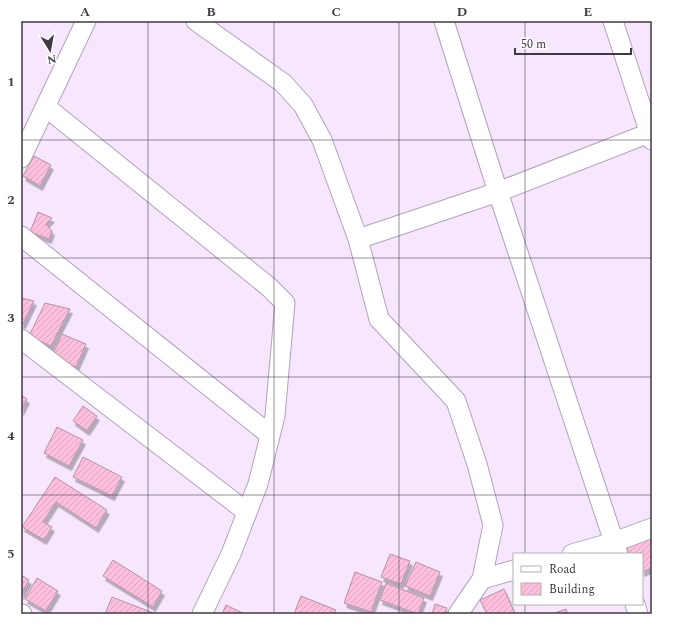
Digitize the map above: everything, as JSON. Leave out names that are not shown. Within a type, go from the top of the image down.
[{"type":"street","points":[[21,158],[27,133],[46,107],[86,21]]},
{"type":"street","points":[[196,21],[283,83],[303,105],[322,140],[358,239],[379,319],[456,401],[477,464],[493,526],[482,579],[465,610]]},
{"type":"street","points":[[444,21],[498,192],[616,548]]},
{"type":"street","points":[[358,239],[498,192],[651,135],[613,21]]},
{"type":"street","points":[[46,107],[269,286],[285,303],[275,416],[258,484],[231,554],[202,614]]},
{"type":"street","points":[[21,236],[270,435]]},
{"type":"street","points":[[21,339],[247,512]]},
{"type":"street","points":[[579,553],[616,548],[652,528]]},
{"type":"street","points":[[482,579],[513,570]]},
{"type":"building","points":[[34,156],[51,165],[40,186],[23,176]]},
{"type":"building","points":[[38,212],[52,218],[46,224],[52,231],[49,239],[30,232]]},
{"type":"building","points":[[21,298],[34,301],[23,324],[21,323]]},
{"type":"building","points":[[45,303],[70,309],[51,346],[29,336]]},
{"type":"building","points":[[62,334],[86,344],[76,367],[52,357]]},
{"type":"building","points":[[21,395],[27,399],[21,411]]},
{"type":"building","points":[[83,406],[97,416],[87,431],[73,421]]},
{"type":"building","points":[[57,427],[83,440],[69,466],[44,453]]},
{"type":"building","points":[[83,457],[122,477],[112,496],[73,477]]},
{"type":"building","points":[[55,477],[107,510],[96,528],[56,502],[43,522],[52,527],[44,540],[22,527]]},
{"type":"building","points":[[650,539],[652,545],[652,568],[643,572],[643,553],[629,553],[626,546]]},
{"type":"building","points":[[390,554],[410,561],[401,584],[381,577]]},
{"type":"building","points":[[113,560],[162,591],[153,607],[103,576]]},
{"type":"building","points":[[416,562],[440,572],[430,596],[405,586]]},
{"type":"building","points":[[355,572],[382,582],[371,612],[344,603]]},
{"type":"building","points":[[21,575],[29,580],[21,595]]},
{"type":"building","points":[[37,578],[58,591],[46,611],[25,599]]},
{"type":"building","points":[[386,583],[424,598],[418,614],[380,600]]},
{"type":"building","points":[[504,589],[515,614],[487,614],[480,600]]},
{"type":"building","points":[[301,596],[336,610],[334,614],[294,614]]},
{"type":"building","points":[[112,597],[156,614],[105,614]]},
{"type":"building","points":[[435,604],[447,608],[445,614],[432,614]]},
{"type":"building","points":[[226,605],[245,614],[222,614]]},
{"type":"building","points":[[566,609],[568,614],[552,614]]}]
